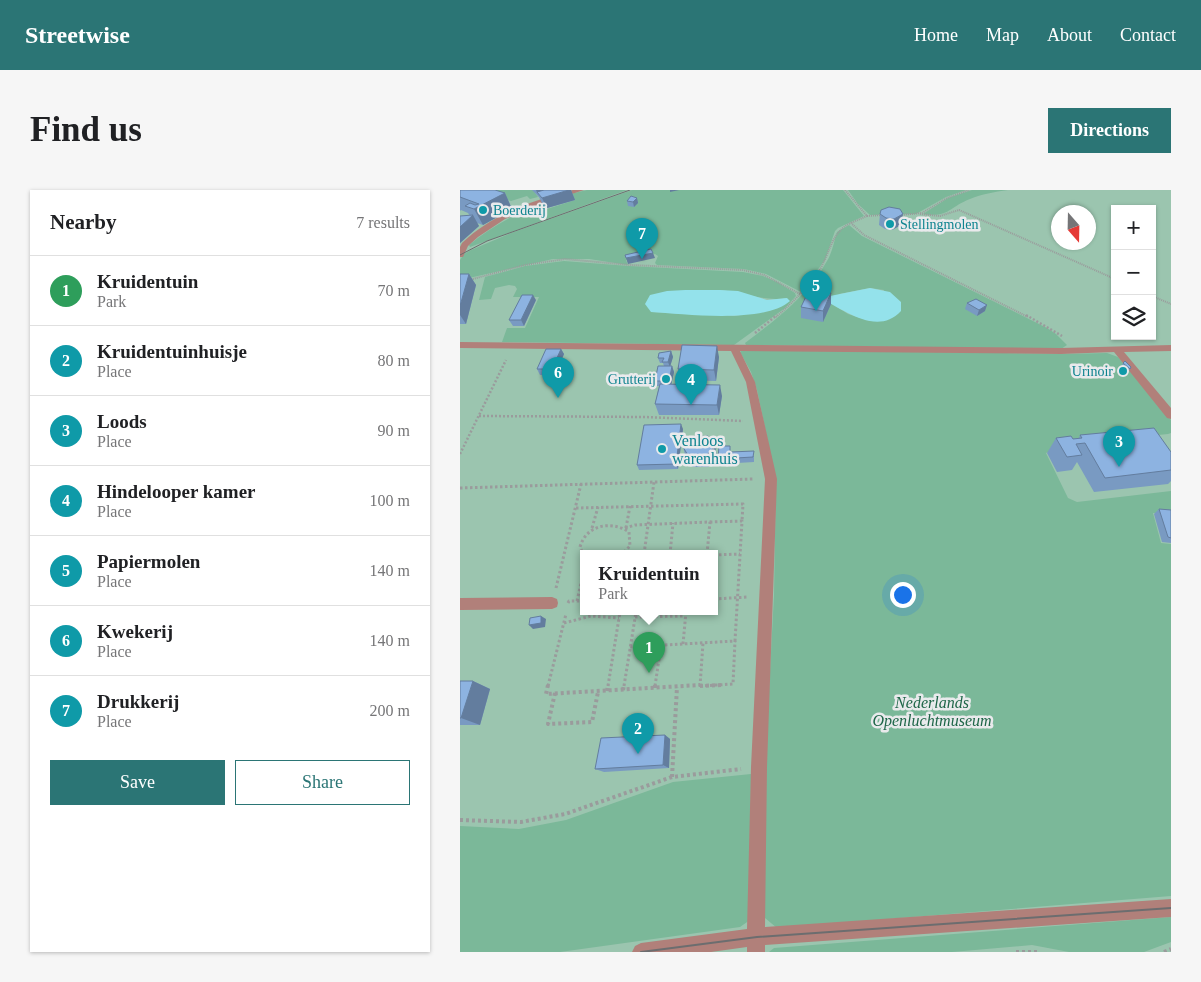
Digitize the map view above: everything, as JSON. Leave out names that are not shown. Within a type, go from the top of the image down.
[{"type":"street","points":[[460,255],[465,245],[484,230],[513,213],[539,202],[581,190]]},
{"type":"street","points":[[460,345],[1076,351],[1171,348]]},
{"type":"street","points":[[736,347],[736,353],[747,373],[754,392],[758,421],[771,479],[768,596],[759,767],[756,944]]},
{"type":"street","points":[[1117,350],[1171,415]]},
{"type":"street","points":[[460,604],[552,603]]},
{"type":"street","points":[[641,952],[756,944],[1171,908]]},
{"type":"path","points":[[845,190],[867,216]]},
{"type":"path","points":[[920,214],[947,198],[969,190]]},
{"type":"path","points":[[898,215],[920,214],[940,216],[959,210],[1111,277]]},
{"type":"path","points":[[736,347],[787,309],[810,284],[826,260],[836,232],[867,216],[890,215]]},
{"type":"path","points":[[851,223],[864,235],[1049,327],[1076,351]]},
{"type":"path","points":[[468,280],[537,263],[580,260],[630,265],[743,270],[764,275],[800,294]]},
{"type":"path","points":[[1156,298],[1171,304]]},
{"type":"path","points":[[460,454],[506,360],[500,346]]},
{"type":"path","points":[[479,416],[645,417],[758,421]]},
{"type":"path","points":[[460,488],[771,479]]},
{"type":"path","points":[[645,550],[654,482]]},
{"type":"path","points":[[552,603],[582,484]]},
{"type":"path","points":[[576,508],[743,504],[733,684],[546,694],[569,602],[577,601],[580,588]]},
{"type":"path","points":[[625,528],[630,506]]},
{"type":"path","points":[[592,529],[598,507]]},
{"type":"path","points":[[581,550],[580,542],[583,536],[592,529],[608,525],[625,528],[635,525],[742,521]]},
{"type":"path","points":[[707,550],[710,522]]},
{"type":"path","points":[[671,550],[674,524]]},
{"type":"path","points":[[625,528],[629,532],[631,539],[630,546],[626,550]]},
{"type":"path","points":[[718,555],[740,554]]},
{"type":"path","points":[[718,598],[768,596]]},
{"type":"path","points":[[563,623],[588,615]]},
{"type":"path","points":[[599,615],[619,618]]},
{"type":"path","points":[[607,691],[620,615]]},
{"type":"path","points":[[623,690],[635,617],[668,615]]},
{"type":"path","points":[[683,644],[685,615]]},
{"type":"path","points":[[630,647],[735,642]]},
{"type":"path","points":[[700,686],[703,643]]},
{"type":"path","points":[[655,688],[661,646]]},
{"type":"path","points":[[672,777],[678,687]]},
{"type":"path","points":[[555,693],[548,724],[592,722],[598,692]]},
{"type":"path","points":[[460,820],[521,822],[565,814],[672,777],[759,767]]},
{"type":"path","points":[[1164,952],[1171,949]]},
{"type":"path","points":[[1016,952],[1032,950],[1039,952]]},
{"type":"green space","name":"Nederlands Openluchtmuseum","points":[[460,190],[1171,190],[1171,952],[460,952]]},
{"type":"green space","points":[[460,190],[533,190],[538,197],[530,199],[527,196],[511,201],[492,194]]},
{"type":"green space","points":[[587,190],[627,190],[470,247],[469,245],[477,238],[531,207],[541,203],[547,209],[575,200],[570,194]]},
{"type":"green space","points":[[632,190],[843,190],[864,216],[835,231],[825,260],[801,292],[766,274],[744,269],[657,265],[655,263],[658,256],[655,254],[626,260],[628,265],[589,259],[553,259],[460,280],[460,260],[464,254],[471,250],[511,233]]},
{"type":"green space","points":[[848,190],[966,190],[946,197],[916,214],[870,215],[858,204]]},
{"type":"green space","points":[[972,190],[1008,190],[975,197],[944,213],[923,214],[948,198]]},
{"type":"green space","points":[[849,225],[862,236],[1047,328],[1067,345],[1061,349],[746,345],[745,343],[780,316],[801,296],[819,274],[832,251],[837,232]],"holes":[[[870,288],[884,290],[870,321],[848,314],[834,305],[839,294]]]},
{"type":"green space","points":[[564,261],[743,272],[763,276],[777,282],[795,293],[796,296],[785,308],[734,345],[502,342],[507,328],[525,328],[539,297],[513,297],[517,289],[515,286],[509,285],[495,288],[491,299],[479,300],[485,277],[525,266]],"holes":[[[720,290],[770,299],[787,298],[778,308],[735,316],[652,312]]]},
{"type":"green space","points":[[744,349],[1107,353],[1118,357],[1171,420],[1171,433],[1168,434],[1069,444],[1046,453],[1068,498],[1077,502],[1171,491],[1171,514],[1153,513],[1161,543],[1171,544],[1171,896],[777,928],[765,918],[765,767],[774,595],[776,480],[757,390],[751,372],[740,352]]},
{"type":"green space","points":[[751,774],[750,920],[740,927],[560,952],[460,952],[460,826],[519,829],[566,820],[673,782]]},
{"type":"green space","points":[[1171,917],[1171,942],[1144,952],[1069,952],[1032,945],[952,952],[769,952],[774,948]]},
{"type":"water","points":[[870,288],[890,292],[901,302],[901,311],[892,318],[871,321],[849,314],[820,298]]},
{"type":"water","points":[[667,291],[738,291],[767,300],[787,298],[790,301],[778,308],[762,313],[724,316],[651,312],[645,304],[650,295]]},
{"type":"building","points":[[460,190],[495,190],[505,193],[474,209],[465,206],[470,203],[479,204],[460,197]]},
{"type":"building","points":[[544,190],[569,190],[542,198],[537,192]]},
{"type":"building","points":[[631,196],[637,198],[633,202],[627,201]]},
{"type":"building","points":[[889,207],[900,209],[903,214],[894,219],[886,218],[880,214],[881,210]]},
{"type":"building","points":[[473,215],[460,227],[460,216]]},
{"type":"building","points":[[651,249],[653,253],[626,258],[625,255]]},
{"type":"building","points":[[460,274],[469,274],[460,306]]},
{"type":"building","points":[[809,290],[831,293],[823,311],[801,307]]},
{"type":"building","points":[[522,295],[533,295],[521,320],[509,320]]},
{"type":"building","points":[[976,299],[987,305],[979,310],[967,303]]},
{"type":"building","points":[[682,345],[717,346],[714,370],[678,369]]},
{"type":"building","points":[[546,349],[561,349],[552,369],[537,369]]},
{"type":"building","points":[[671,351],[668,362],[662,362],[664,358],[658,358],[659,353]]},
{"type":"building","points":[[1125,361],[1131,367],[1130,369],[1123,363]]},
{"type":"building","points":[[658,366],[672,366],[669,381],[655,381]]},
{"type":"building","points":[[660,384],[720,385],[717,405],[655,404]]},
{"type":"building","points":[[681,424],[676,464],[637,465],[644,425]]},
{"type":"building","points":[[1154,428],[1171,452],[1171,470],[1105,478],[1085,443],[1076,444],[1082,455],[1067,457],[1056,438],[1071,436],[1073,439],[1082,438],[1080,435]]},
{"type":"building","points":[[708,436],[715,446],[705,457],[689,457],[683,447],[692,437]]},
{"type":"building","points":[[719,446],[730,446],[730,452],[754,451],[753,457],[718,459]]},
{"type":"building","points":[[1159,509],[1171,510],[1171,538],[1168,537]]},
{"type":"building","points":[[541,616],[541,623],[529,625],[530,618]]},
{"type":"building","points":[[460,681],[473,681],[461,718],[460,718]]},
{"type":"building","points":[[665,735],[663,765],[595,769],[601,738]]},
{"type":"tram line","points":[[460,255],[487,241],[630,190]]},
{"type":"tram line","points":[[641,952],[757,937],[1171,908]]},
{"type":"place","name":"Boerderij","points":[[483,210]]},
{"type":"place","name":"Stellingmolen","points":[[890,224]]},
{"type":"place","name":"Drukkerij","points":[[642,259]]},
{"type":"place","name":"Papiermolen","points":[[816,311]]},
{"type":"place","name":"Urinoir","points":[[1123,371]]},
{"type":"place","name":"Grutterij","points":[[666,379]]},
{"type":"place","name":"Kwekerij","points":[[558,398]]},
{"type":"place","name":"Hindelooper kamer","points":[[691,405]]},
{"type":"place","name":"Venloos warenhuis","points":[[662,449]]},
{"type":"place","name":"Loods","points":[[1119,467]]},
{"type":"place","name":"Kruidentuin","points":[[649,673]]},
{"type":"place","name":"Kruidentuinhuisje","points":[[638,754]]}]
